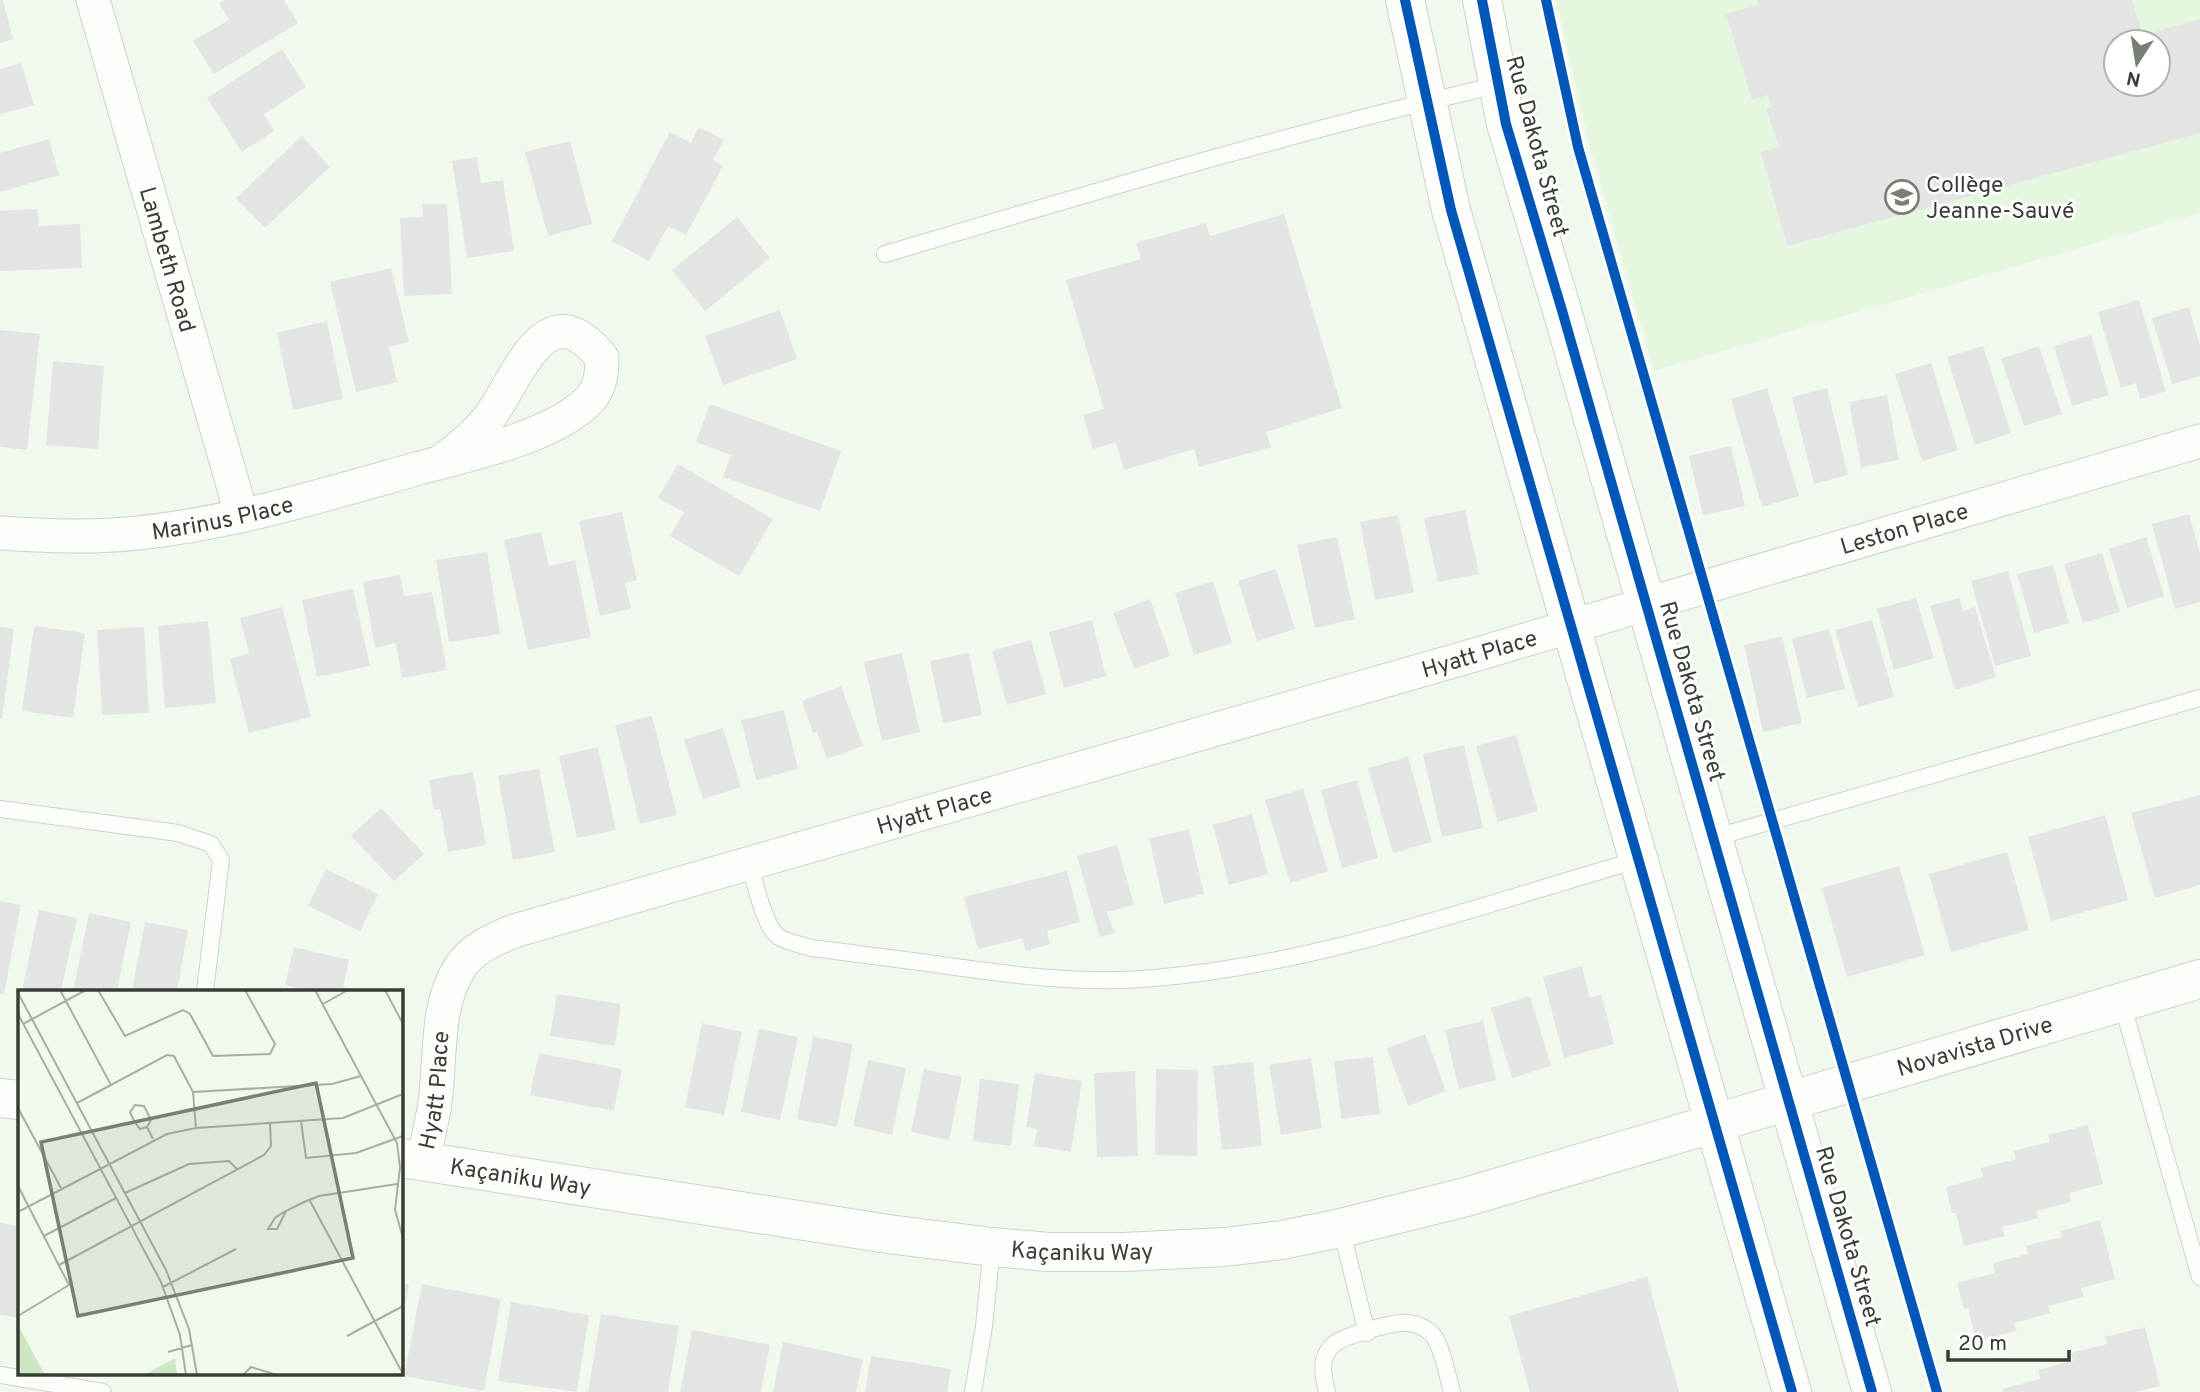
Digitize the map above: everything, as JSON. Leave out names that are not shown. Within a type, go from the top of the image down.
[{"type":"main road","points":[[1405,0],[1451,210],[1792,1392]]},
{"type":"main road","name":"Rue Dakota Street","points":[[1482,0],[1506,124],[1872,1392]]},
{"type":"main road","name":"Novavista Drive","points":[[1751,1113],[2200,979]]},
{"type":"main road","points":[[0,1098],[18,1100]]},
{"type":"main road","name":"Kaçaniku Way","points":[[412,1160],[888,1234],[992,1247],[1049,1252],[1175,1251],[1282,1240],[1341,1228],[1466,1197],[1751,1113]]},
{"type":"street","name":"Lambeth Road","points":[[93,0],[242,516]]},
{"type":"street","name":"Marinus Place","points":[[0,533],[72,536],[135,533],[194,526],[242,516],[439,463],[505,444],[561,420],[583,406],[597,392],[602,374],[602,358],[590,343],[575,334],[556,331],[541,340],[527,354],[475,435],[439,463]]},
{"type":"street","name":"Leston Place","points":[[1607,616],[2200,442]]},
{"type":"street","name":"Hyatt Place","points":[[412,1160],[435,1105],[444,1016],[450,986],[462,964],[485,944],[514,931],[1607,616]]},
{"type":"lane","points":[[885,254],[1259,144],[1498,85]]},
{"type":"lane","points":[[1713,838],[2200,698]]},
{"type":"lane","points":[[0,809],[178,833],[211,844],[222,860],[205,990]]},
{"type":"lane","points":[[749,863],[770,926],[777,936],[812,948],[1044,978],[1153,979],[1248,967],[1306,955],[1638,860]]},
{"type":"lane","points":[[2122,1003],[2200,1277]]},
{"type":"lane","points":[[1341,1228],[1367,1333]]},
{"type":"lane","points":[[973,1392],[985,1326],[992,1247]]},
{"type":"lane","points":[[1327,1392],[1322,1374],[1326,1353],[1341,1339],[1393,1324],[1409,1323],[1424,1328],[1435,1337],[1452,1392]]},
{"type":"lane","points":[[0,1375],[103,1392]]},
{"type":"shaded area","name":"Collège Jeanne-Sauvé","points":[[1556,0],[2200,0],[2200,213],[1654,371],[1588,139]]},
{"type":"building","points":[[0,0],[3,0],[13,39],[0,43]]},
{"type":"building","points":[[225,0],[284,0],[298,23],[214,74],[193,41],[229,20],[219,3]]},
{"type":"building","name":"Collège Jeanne-Sauvé","points":[[1757,0],[2132,0],[2141,28],[2102,28],[2102,98],[2172,98],[2172,28],[2168,28],[2200,19],[2200,133],[1787,246],[1761,152],[1779,147],[1766,109],[1772,107],[1768,95],[1752,100],[1726,14],[1758,5]]},
{"type":"building","points":[[282,49],[306,87],[264,114],[274,131],[242,152],[207,98]]},
{"type":"building","points":[[21,63],[34,105],[0,114],[0,69]]},
{"type":"building","points":[[699,127],[724,140],[713,160],[723,166],[686,235],[668,226],[649,261],[612,241],[670,132],[691,143]]},
{"type":"building","points":[[302,136],[330,167],[265,228],[236,198]]},
{"type":"building","points":[[49,139],[59,175],[0,192],[0,153]]},
{"type":"building","points":[[570,141],[592,224],[548,236],[525,152]]},
{"type":"building","points":[[477,157],[481,183],[503,180],[514,251],[467,258],[452,161]]},
{"type":"building","points":[[422,204],[447,204],[452,294],[404,296],[400,218],[423,217]]},
{"type":"building","points":[[38,209],[39,226],[80,224],[82,268],[0,271],[0,211]]},
{"type":"building","points":[[1284,214],[1342,408],[1266,432],[1271,447],[1199,467],[1194,449],[1124,470],[1116,442],[1093,449],[1083,415],[1104,409],[1066,280],[1141,259],[1136,243],[1206,223],[1210,236]]},
{"type":"building","points":[[737,217],[770,258],[705,311],[672,270]]},
{"type":"building","points":[[391,268],[409,342],[389,347],[397,382],[356,392],[330,282]]},
{"type":"building","points":[[2139,300],[2166,391],[2140,399],[2136,383],[2121,388],[2098,312]]},
{"type":"building","points":[[2189,307],[2200,346],[2200,376],[2172,384],[2152,318]]},
{"type":"building","points":[[780,310],[797,359],[723,385],[705,336]]},
{"type":"building","points":[[327,321],[343,399],[293,410],[277,333]]},
{"type":"building","points":[[0,330],[40,334],[27,450],[0,447]]},
{"type":"building","points":[[2091,335],[2109,395],[2072,406],[2054,346]]},
{"type":"building","points":[[1983,346],[2011,433],[1975,445],[1947,357]]},
{"type":"building","points":[[2039,346],[2062,414],[2024,426],[2001,359]]},
{"type":"building","points":[[53,361],[104,366],[98,449],[46,445]]},
{"type":"building","points":[[1931,363],[1958,450],[1922,461],[1895,374]]},
{"type":"building","points":[[1767,388],[1799,496],[1762,507],[1731,399]]},
{"type":"building","points":[[1827,388],[1848,475],[1814,484],[1792,397]]},
{"type":"building","points":[[1887,395],[1899,460],[1861,467],[1849,402]]},
{"type":"building","points":[[710,404],[841,451],[820,511],[723,477],[731,455],[696,442]]},
{"type":"building","points":[[1731,446],[1745,506],[1703,515],[1689,456]]},
{"type":"building","points":[[678,464],[773,519],[739,576],[670,536],[684,512],[658,498]]},
{"type":"building","points":[[1465,510],[1479,574],[1438,582],[1424,518]]},
{"type":"building","points":[[622,512],[637,580],[625,583],[631,609],[600,616],[579,521]]},
{"type":"building","points":[[2189,514],[2200,554],[2200,602],[2175,609],[2152,524]]},
{"type":"building","points":[[1398,515],[1414,592],[1375,600],[1360,522]]},
{"type":"building","points":[[541,532],[549,566],[575,560],[591,637],[528,650],[504,540]]},
{"type":"building","points":[[1337,537],[1355,619],[1315,628],[1297,545]]},
{"type":"building","points":[[2146,537],[2164,596],[2127,608],[2109,549]]},
{"type":"building","points":[[487,552],[500,634],[449,642],[436,560]]},
{"type":"building","points":[[2102,553],[2120,612],[2083,623],[2064,564]]},
{"type":"building","points":[[2053,565],[2069,623],[2034,633],[2017,574]]},
{"type":"building","points":[[1276,569],[1295,629],[1257,641],[1238,581]]},
{"type":"building","points":[[2008,571],[2031,656],[1995,666],[1971,581]]},
{"type":"building","points":[[400,575],[404,596],[432,592],[447,670],[402,678],[396,643],[375,648],[363,582]]},
{"type":"building","points":[[1213,581],[1232,643],[1194,655],[1175,593]]},
{"type":"building","points":[[353,589],[370,666],[317,677],[302,600]]},
{"type":"building","points":[[1916,598],[1934,658],[1894,670],[1877,609]]},
{"type":"building","points":[[1959,598],[1963,611],[1975,607],[1996,677],[1955,690],[1930,606]]},
{"type":"building","points":[[1150,599],[1170,656],[1134,669],[1113,613]]},
{"type":"building","points":[[282,607],[311,717],[249,733],[230,659],[249,653],[240,618]]},
{"type":"building","points":[[1092,620],[1106,676],[1064,688],[1049,632]]},
{"type":"building","points":[[1872,620],[1894,697],[1858,707],[1835,630]]},
{"type":"building","points":[[208,621],[216,703],[165,708],[158,626]]},
{"type":"building","points":[[34,626],[85,633],[73,718],[22,711]]},
{"type":"building","points":[[0,627],[14,629],[2,719],[0,719]]},
{"type":"building","points":[[144,627],[149,713],[102,715],[97,630]]},
{"type":"building","points":[[1829,629],[1845,689],[1807,698],[1792,639]]},
{"type":"building","points":[[1782,636],[1802,723],[1763,732],[1744,645]]},
{"type":"building","points":[[1031,640],[1046,694],[1007,705],[992,651]]},
{"type":"building","points":[[902,653],[920,732],[882,741],[864,662]]},
{"type":"building","points":[[969,653],[982,715],[943,723],[930,661]]},
{"type":"building","points":[[841,686],[863,746],[827,759],[817,732],[813,733],[802,701]]},
{"type":"building","points":[[784,710],[798,769],[756,780],[741,720]]},
{"type":"building","points":[[652,716],[677,815],[640,824],[615,725]]},
{"type":"building","points":[[723,728],[741,787],[703,799],[684,740]]},
{"type":"building","points":[[1516,735],[1538,811],[1498,822],[1476,746]]},
{"type":"building","points":[[1464,745],[1483,828],[1442,837],[1423,754]]},
{"type":"building","points":[[598,747],[616,830],[577,838],[559,756]]},
{"type":"building","points":[[1408,757],[1432,842],[1393,853],[1368,768]]},
{"type":"building","points":[[539,769],[555,852],[513,860],[498,776]]},
{"type":"building","points":[[473,772],[486,845],[448,852],[440,809],[434,810],[429,780]]},
{"type":"building","points":[[1357,780],[1378,858],[1342,868],[1321,790]]},
{"type":"building","points":[[1303,789],[1328,871],[1290,883],[1265,800]]},
{"type":"building","points":[[2200,795],[2200,885],[2155,898],[2131,813]]},
{"type":"building","points":[[381,808],[424,854],[394,881],[351,836]]},
{"type":"building","points":[[1252,814],[1268,874],[1229,885],[1213,825]]},
{"type":"building","points":[[2105,815],[2128,900],[2051,921],[2028,837]]},
{"type":"building","points":[[1189,830],[1204,894],[1164,904],[1149,838]]},
{"type":"building","points":[[1117,845],[1134,905],[1107,912],[1114,933],[1100,937],[1077,856]]},
{"type":"building","points":[[2007,852],[2029,930],[1951,952],[1929,874]]},
{"type":"building","points":[[1899,866],[1925,955],[1847,977],[1822,888]]},
{"type":"building","points":[[326,869],[378,894],[360,931],[308,906]]},
{"type":"building","points":[[1067,871],[1080,922],[1047,931],[1050,944],[1026,951],[1022,938],[978,949],[964,897]]},
{"type":"building","points":[[0,901],[21,905],[4,994],[0,994]]},
{"type":"building","points":[[39,910],[77,918],[61,990],[22,990]]},
{"type":"building","points":[[89,913],[131,922],[117,990],[73,990]]},
{"type":"building","points":[[145,922],[188,930],[177,990],[132,990]]},
{"type":"building","points":[[294,947],[349,960],[342,990],[307,990],[285,985]]},
{"type":"building","points":[[1582,966],[1590,998],[1601,994],[1614,1044],[1564,1058],[1543,977]]},
{"type":"building","points":[[557,994],[621,1004],[615,1046],[550,1036]]},
{"type":"building","points":[[1530,996],[1551,1066],[1512,1078],[1491,1008]]},
{"type":"building","points":[[1483,1021],[1496,1080],[1459,1089],[1445,1030]]},
{"type":"building","points":[[702,1023],[742,1032],[724,1115],[685,1107]]},
{"type":"building","points":[[759,1029],[798,1037],[780,1120],[741,1112]]},
{"type":"building","points":[[1425,1034],[1446,1091],[1408,1106],[1387,1048]]},
{"type":"building","points":[[813,1037],[853,1044],[837,1127],[797,1119]]},
{"type":"building","points":[[539,1053],[622,1069],[614,1111],[530,1095]]},
{"type":"building","points":[[1373,1057],[1380,1114],[1341,1119],[1334,1061]]},
{"type":"building","points":[[1311,1058],[1322,1128],[1281,1135],[1269,1065]]},
{"type":"building","points":[[868,1060],[906,1068],[892,1135],[853,1126]]},
{"type":"building","points":[[1253,1062],[1262,1146],[1222,1150],[1213,1066]]},
{"type":"building","points":[[924,1069],[962,1077],[949,1140],[911,1132]]},
{"type":"building","points":[[1156,1069],[1198,1070],[1197,1156],[1155,1155]]},
{"type":"building","points":[[1135,1071],[1138,1156],[1097,1157],[1094,1073]]},
{"type":"building","points":[[1035,1073],[1082,1081],[1071,1152],[1034,1146],[1037,1129],[1026,1127]]},
{"type":"building","points":[[980,1079],[1019,1084],[1011,1146],[973,1141]]},
{"type":"building","points":[[2088,1125],[2103,1184],[2069,1193],[2071,1202],[2036,1211],[2038,1218],[2002,1227],[2005,1236],[1964,1246],[1946,1187],[1983,1177],[1981,1168],[2016,1159],[2014,1151],[2050,1142],[2048,1135]]},
{"type":"building","points":[[2100,1220],[2115,1279],[2081,1288],[2083,1297],[2048,1306],[2050,1313],[2014,1323],[2017,1331],[1976,1341],[1968,1308],[1964,1309],[1957,1283],[1995,1273],[1993,1263],[2028,1254],[2026,1246],[2062,1237],[2060,1231]]},
{"type":"building","points":[[0,1223],[18,1226],[18,1318],[0,1315]]},
{"type":"building","points":[[1647,1277],[1679,1392],[1530,1392],[1509,1316]]},
{"type":"building","points":[[402,1283],[409,1284],[402,1322]]},
{"type":"building","points":[[422,1284],[501,1299],[484,1391],[404,1376]]},
{"type":"building","points":[[511,1302],[589,1315],[577,1392],[498,1381]]},
{"type":"building","points":[[601,1314],[679,1326],[668,1392],[588,1392]]},
{"type":"building","points":[[2145,1327],[2160,1386],[2136,1392],[2003,1392],[2002,1389],[2040,1379],[2038,1370],[2073,1361],[2071,1353],[2107,1344],[2105,1337]]},
{"type":"building","points":[[692,1330],[770,1345],[761,1392],[680,1392]]},
{"type":"building","points":[[783,1342],[863,1359],[856,1392],[773,1392]]},
{"type":"building","points":[[871,1356],[951,1369],[947,1392],[865,1392]]},
{"type":"cycle path","points":[[1405,0],[1451,210],[1792,1392]]},
{"type":"cycle path","points":[[1482,0],[1506,124],[1872,1392]]},
{"type":"cycle path","points":[[1546,0],[1578,147],[1937,1392]]},
{"type":"place","name":"Collège Jeanne-Sauvé","points":[[1902,197]]}]
